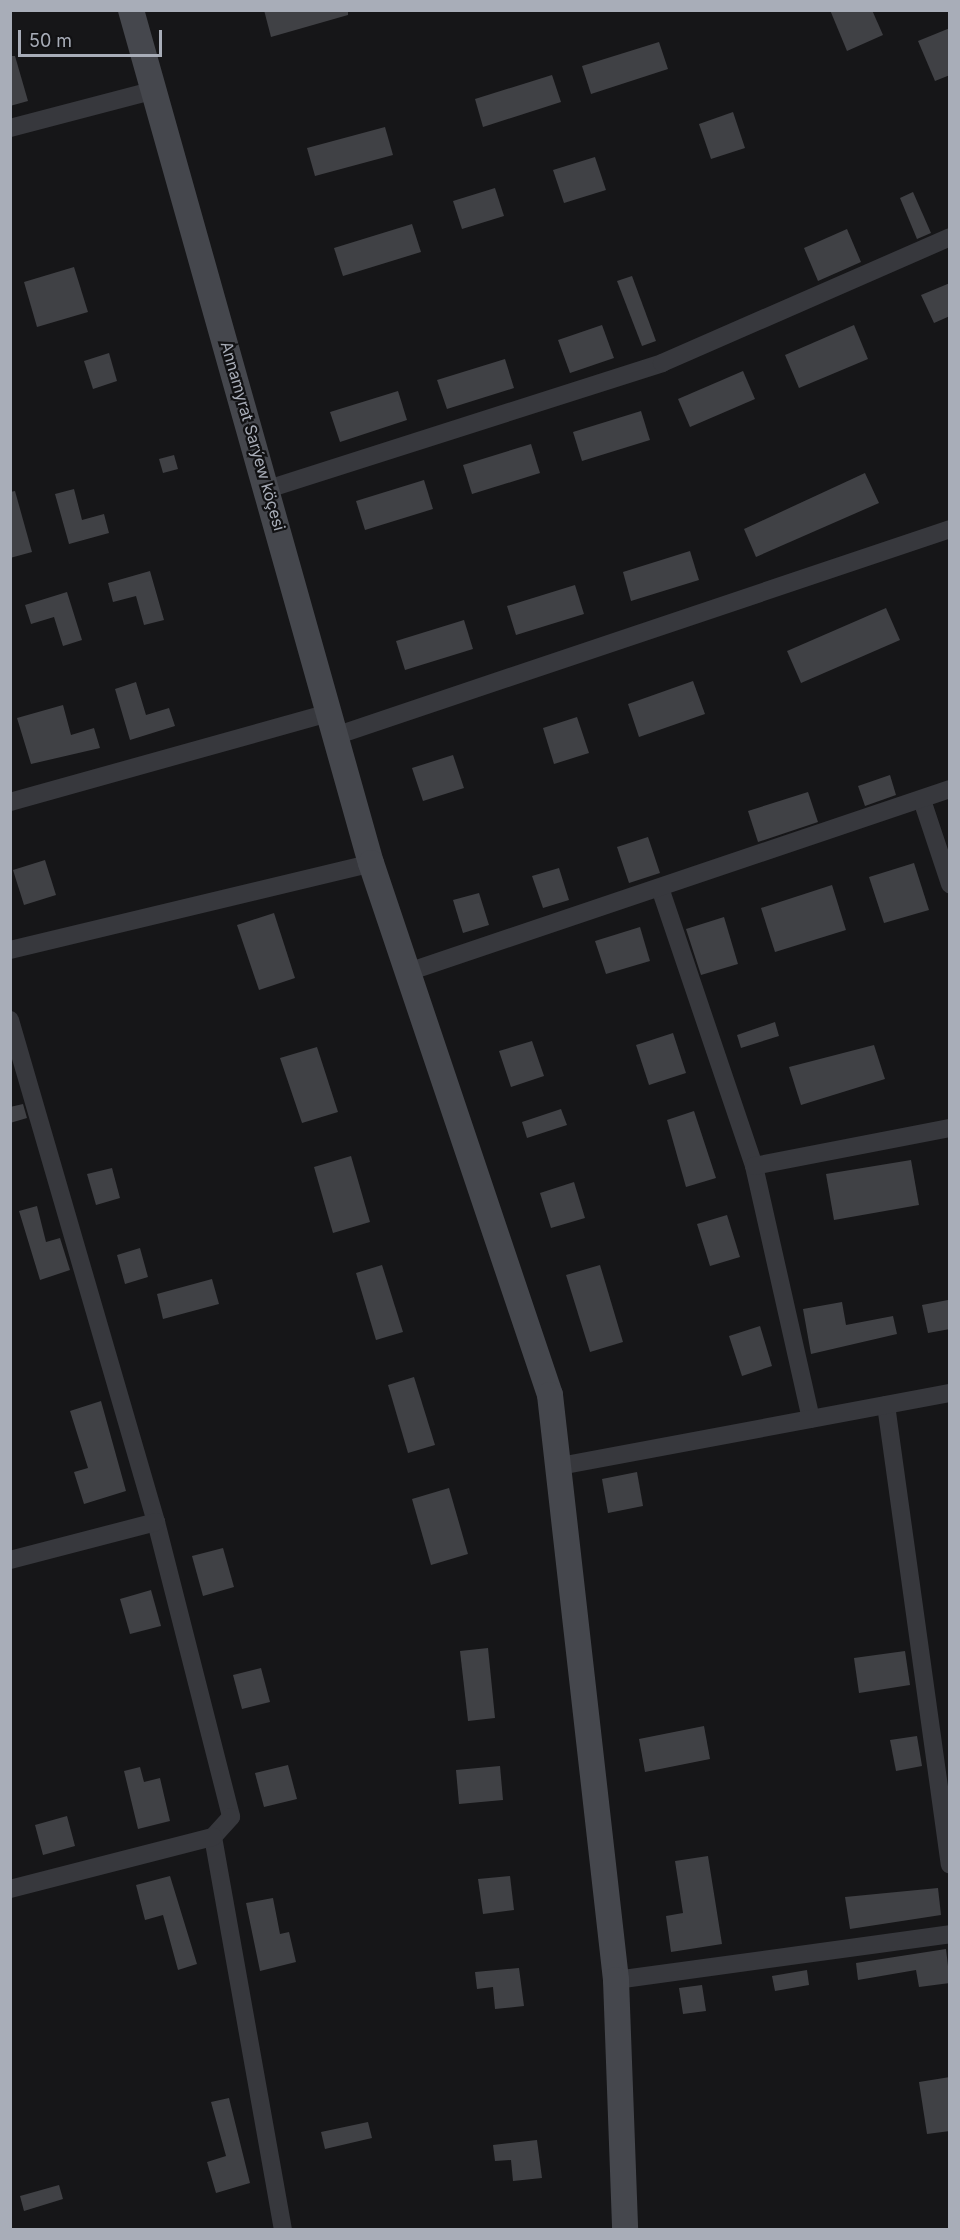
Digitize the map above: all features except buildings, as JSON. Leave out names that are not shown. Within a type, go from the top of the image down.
[{"type":"street","name":"Annamyrat Sarýew köçesi","points":[[131,10],[335,724],[371,863],[550,1395],[560,1466],[616,1980],[625,2229]]},
{"type":"street","points":[[10,128],[155,90]]},
{"type":"street","points":[[268,489],[662,363],[950,237]]},
{"type":"street","points":[[10,802],[335,724],[950,529]]},
{"type":"street","points":[[408,972],[950,789]]},
{"type":"street","points":[[922,800],[950,884]]},
{"type":"street","points":[[10,950],[371,863]]},
{"type":"street","points":[[660,888],[754,1166],[811,1419]]},
{"type":"street","points":[[10,1020],[156,1522],[231,1817],[213,1837],[10,1889]]},
{"type":"street","points":[[754,1166],[950,1128]]},
{"type":"street","points":[[560,1466],[950,1393]]},
{"type":"street","points":[[885,1405],[950,1865]]},
{"type":"street","points":[[10,1560],[156,1522]]},
{"type":"street","points":[[213,1837],[283,2229]]},
{"type":"street","points":[[616,1980],[950,1934]]}]
